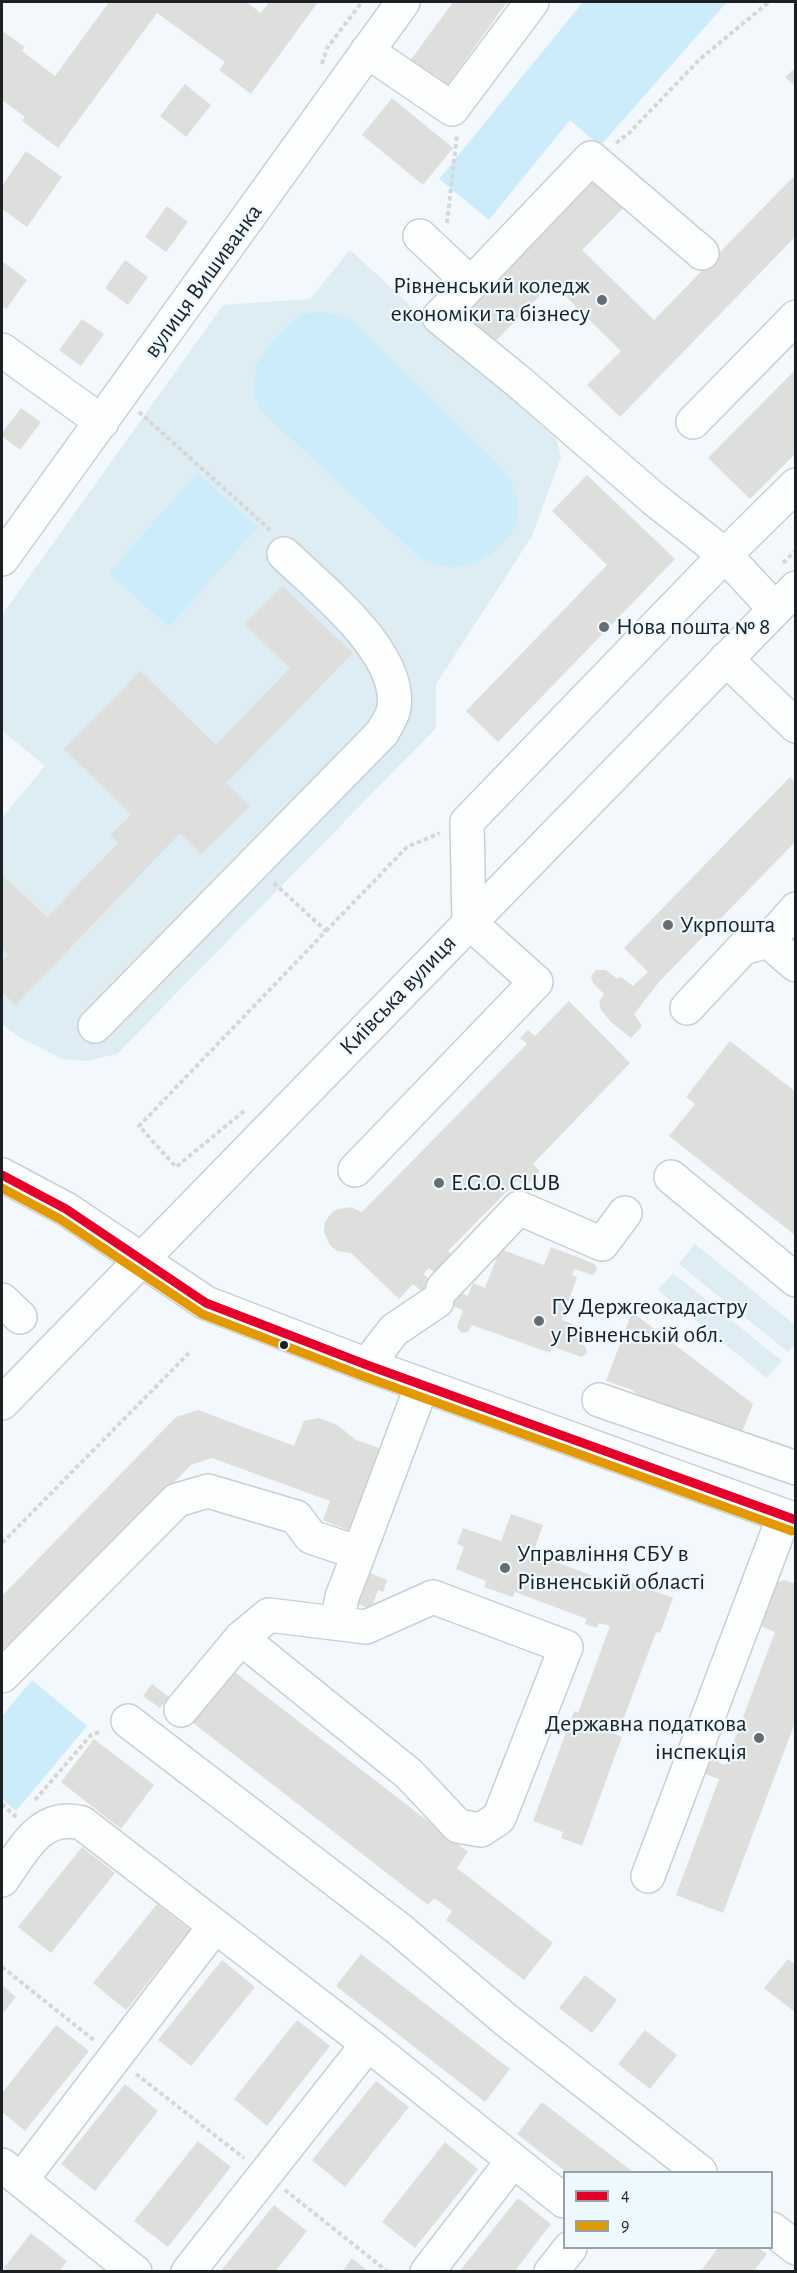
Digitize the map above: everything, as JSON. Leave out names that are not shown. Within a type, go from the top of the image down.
[{"type":"main road","name":"вулиця Вишиванка","points":[[2,559],[403,2]]},
{"type":"main road","points":[[367,51],[452,109],[532,2]]},
{"type":"main road","points":[[702,253],[591,158],[439,317],[519,382],[654,499],[725,555],[785,598]]},
{"type":"main road","points":[[429,244],[470,283]]},
{"type":"main road","points":[[693,422],[795,317]]},
{"type":"main road","points":[[2,350],[102,422]]},
{"type":"main road","points":[[355,1170],[536,982],[469,922],[467,822],[795,485]]},
{"type":"main road","points":[[95,1026],[382,733],[394,709],[394,688],[388,668],[377,647],[338,605],[284,554]]},
{"type":"main road","name":"Київська вулиця","points":[[2,1403],[785,598]]},
{"type":"main road","points":[[726,659],[795,726]]},
{"type":"main road","points":[[687,1008],[742,948],[768,940],[795,909]]},
{"type":"main road","points":[[768,940],[795,965]]},
{"type":"main road","points":[[2,1175],[66,1209],[206,1303],[422,1385],[790,1518],[648,1876]]},
{"type":"main road","points":[[671,1178],[795,1280]]},
{"type":"main road","points":[[368,1365],[394,1330],[440,1294],[519,1208],[602,1244],[625,1213]]},
{"type":"main road","points":[[337,1622],[342,1597],[422,1385]]},
{"type":"main road","points":[[599,1400],[795,1468]]},
{"type":"main road","points":[[2,1676],[177,1500],[208,1491],[296,1517],[311,1537],[359,1553]]},
{"type":"main road","points":[[181,1710],[241,1638],[269,1615],[366,1627],[433,1597],[566,1647],[499,1818],[481,1830],[458,1826],[409,1774],[241,1638]]},
{"type":"main road","points":[[128,1721],[399,1929],[506,2020],[699,2171]]},
{"type":"main road","points":[[2,1880],[41,1828],[55,1822],[70,1820],[82,1823],[368,2044],[512,2162],[552,2189],[563,2200]]},
{"type":"main road","points":[[8,2179],[115,2057],[215,1926]]},
{"type":"main road","points":[[188,2271],[368,2044]]},
{"type":"main road","points":[[427,2271],[512,2162]]},
{"type":"main road","points":[[8,2179],[100,2271]]},
{"type":"main road","points":[[8,2179],[135,2271]]},
{"type":"main road","points":[[773,2231],[795,2248]]},
{"type":"main road","points":[[551,2271],[568,2249]]},
{"type":"path","points":[[612,146],[629,134],[700,59],[769,2]]},
{"type":"path","points":[[429,244],[449,216],[458,139],[452,109]]},
{"type":"path","points":[[136,410],[268,528],[284,554]]},
{"type":"path","points":[[176,1167],[139,1126],[407,847],[467,822]]},
{"type":"path","points":[[253,864],[326,931]]},
{"type":"path","points":[[2,1543],[189,1353]]},
{"type":"path","points":[[33,1802],[92,1735],[128,1721]]},
{"type":"path","points":[[2,1804],[19,1819]]},
{"type":"path","points":[[2,1967],[388,2271]]},
{"type":"shaded area","points":[[583,2],[727,2],[600,146],[570,120],[489,220],[439,179]]},
{"type":"shaded area","points":[[350,250],[557,440],[561,457],[532,536],[436,684],[436,728],[117,1054],[86,1061],[62,1059],[21,1038],[2,1024],[2,818],[45,766],[2,730],[2,615],[223,305],[310,299]]},
{"type":"shaded area","points":[[326,312],[351,320],[504,471],[516,493],[518,512],[516,523],[504,543],[485,558],[462,566],[447,567],[420,558],[262,412],[253,393],[256,366],[269,344],[301,314]]},
{"type":"shaded area","points":[[197,473],[258,527],[169,627],[109,573]]},
{"type":"shaded area","points":[[695,1244],[795,1325],[795,1343],[788,1352],[679,1264]]},
{"type":"shaded area","points":[[673,1273],[782,1361],[767,1378],[658,1290]]},
{"type":"shaded area","points":[[32,1680],[87,1726],[16,1811],[2,1799],[2,1716]]},
{"type":"building","points":[[109,2],[246,2],[261,13],[269,2],[318,2],[251,94],[219,70],[225,62],[157,13],[58,148],[22,121],[25,117],[2,100],[2,31],[25,47],[22,51],[55,76]]},
{"type":"building","points":[[453,2],[507,2],[446,87],[410,61]]},
{"type":"building","points":[[796,67],[796,87],[785,77]]},
{"type":"building","points":[[185,84],[211,105],[186,137],[160,116]]},
{"type":"building","points":[[392,98],[453,148],[423,185],[362,135]]},
{"type":"building","points":[[26,151],[62,177],[27,227],[2,209],[2,186]]},
{"type":"building","name":"Рівненський коледж економіки та бізнесу","points":[[601,168],[632,199],[582,250],[654,320],[796,174],[796,236],[620,417],[587,385],[621,351],[552,283],[489,348],[456,317]]},
{"type":"building","points":[[167,206],[188,222],[166,252],[145,237]]},
{"type":"building","points":[[125,260],[148,277],[128,305],[105,288]]},
{"type":"building","points":[[2,261],[27,280],[6,309],[2,306]]},
{"type":"building","points":[[82,319],[104,334],[81,366],[59,350]]},
{"type":"building","points":[[796,369],[796,453],[750,499],[708,458]]},
{"type":"building","points":[[21,408],[41,422],[20,450],[2,436],[2,433]]},
{"type":"building","points":[[587,475],[675,559],[498,742],[466,711],[607,565],[552,511]]},
{"type":"building","points":[[282,586],[353,653],[226,783],[250,806],[201,854],[180,833],[16,1005],[2,992],[2,962],[8,955],[2,948],[2,875],[47,917],[118,843],[110,835],[131,815],[64,749],[140,671],[216,745],[290,668],[244,624]]},
{"type":"building","points":[[790,777],[796,783],[796,841],[659,982],[634,1014],[642,1026],[631,1038],[611,1022],[601,1010],[599,1002],[604,994],[593,983],[591,976],[596,970],[606,970],[633,986],[648,972],[624,948]]},
{"type":"building","points":[[569,1001],[630,1063],[533,1164],[540,1171],[525,1187],[518,1180],[448,1251],[455,1258],[438,1275],[429,1268],[423,1274],[435,1285],[468,1296],[473,1283],[485,1288],[500,1249],[544,1265],[551,1247],[595,1264],[597,1270],[593,1275],[574,1269],[572,1275],[577,1277],[562,1320],[586,1329],[580,1344],[585,1346],[587,1353],[582,1357],[553,1347],[550,1353],[472,1325],[468,1332],[461,1333],[457,1327],[463,1310],[430,1298],[413,1284],[399,1299],[351,1253],[337,1251],[330,1245],[324,1232],[325,1222],[332,1212],[350,1207],[362,1212],[527,1044],[520,1038],[528,1030],[535,1036]]},
{"type":"building","points":[[730,1041],[796,1092],[796,1236],[669,1136],[695,1104],[686,1097]]},
{"type":"building","points":[[632,1312],[753,1404],[742,1432],[699,1417],[672,1412],[644,1399],[632,1390],[606,1381]]},
{"type":"building","points":[[198,1410],[294,1446],[304,1421],[319,1418],[337,1425],[356,1440],[379,1448],[382,1457],[360,1535],[323,1520],[330,1501],[212,1458],[191,1465],[2,1656],[2,1596],[176,1417]]},
{"type":"building","points":[[511,1514],[543,1525],[533,1553],[619,1586],[622,1579],[673,1598],[660,1633],[656,1632],[620,1728],[605,1723],[603,1729],[622,1737],[582,1846],[561,1838],[563,1832],[533,1821],[574,1711],[578,1713],[610,1626],[599,1623],[597,1628],[585,1624],[587,1619],[515,1592],[513,1597],[484,1587],[486,1581],[456,1569],[464,1547],[457,1544],[463,1528],[501,1541]]},
{"type":"building","points":[[370,1573],[387,1580],[383,1592],[378,1590],[371,1609],[352,1602],[355,1593],[362,1595]]},
{"type":"building","points":[[784,1580],[796,1584],[796,1720],[723,1913],[676,1895],[719,1779],[694,1770],[704,1744],[716,1748],[719,1763],[725,1765],[775,1632],[759,1625],[770,1585]]},
{"type":"building","points":[[232,1670],[468,1852],[457,1868],[553,1943],[524,1980],[446,1920],[452,1911],[434,1898],[428,1905],[192,1722]]},
{"type":"building","points":[[152,1684],[169,1697],[160,1708],[143,1696]]},
{"type":"building","points":[[94,1739],[154,1785],[121,1829],[61,1782]]},
{"type":"building","points":[[82,1847],[115,1873],[51,1953],[18,1927]]},
{"type":"building","points":[[157,1904],[190,1930],[126,2010],[93,1983]]},
{"type":"building","points":[[361,1954],[510,2069],[485,2102],[336,1986]]},
{"type":"building","points":[[788,1959],[796,1965],[796,2013],[764,1988]]},
{"type":"building","points":[[222,1960],[255,1987],[191,2066],[158,2040]]},
{"type":"building","points":[[585,1975],[617,2000],[592,2033],[559,2008]]},
{"type":"building","points":[[2,1985],[16,1997],[2,2014]]},
{"type":"building","points":[[297,2020],[330,2046],[267,2126],[234,2099]]},
{"type":"building","points":[[56,2025],[89,2051],[25,2131],[2,2112],[2,2093]]},
{"type":"building","points":[[645,2030],[677,2055],[650,2089],[618,2064]]},
{"type":"building","points":[[376,2081],[409,2107],[345,2187],[312,2160]]},
{"type":"building","points":[[125,2084],[158,2111],[95,2191],[61,2164]]},
{"type":"building","points":[[542,2102],[632,2171],[565,2171],[517,2134]]},
{"type":"building","points":[[198,2141],[231,2167],[168,2247],[134,2221]]},
{"type":"building","points":[[445,2142],[478,2169],[415,2248],[382,2222]]},
{"type":"building","points":[[518,2198],[551,2224],[514,2272],[459,2272]]},
{"type":"building","points":[[274,2205],[307,2231],[275,2272],[220,2272]]},
{"type":"building","points":[[31,2233],[67,2261],[59,2272],[8,2272],[4,2268]]},
{"type":"building","points":[[717,2249],[760,2249],[767,2254],[753,2272],[700,2272]]},
{"type":"building","points":[[352,2258],[369,2272],[342,2272]]},
{"type":"transit line","name":"4","points":[[2,1175],[66,1209],[206,1303],[367,1365],[796,1520]]},
{"type":"transit line","name":"9","points":[[2,1188],[60,1219],[202,1314],[363,1376],[792,1531]]},
{"type":"place","name":"Рівненський коледж економіки та бізнесу","points":[[602,300]]},
{"type":"place","name":"Нова пошта № 8","points":[[604,627]]},
{"type":"place","name":"Укрпошта","points":[[668,925]]},
{"type":"place","name":"E.G.O. CLUB","points":[[439,1183]]},
{"type":"place","name":"ГУ Держгеокадастру у Рівненській обл.","points":[[539,1321]]},
{"type":"place","name":"Управління СБУ в Рівненській області","points":[[505,1568]]},
{"type":"place","name":"Державна податкова інспекція","points":[[759,1738]]}]
